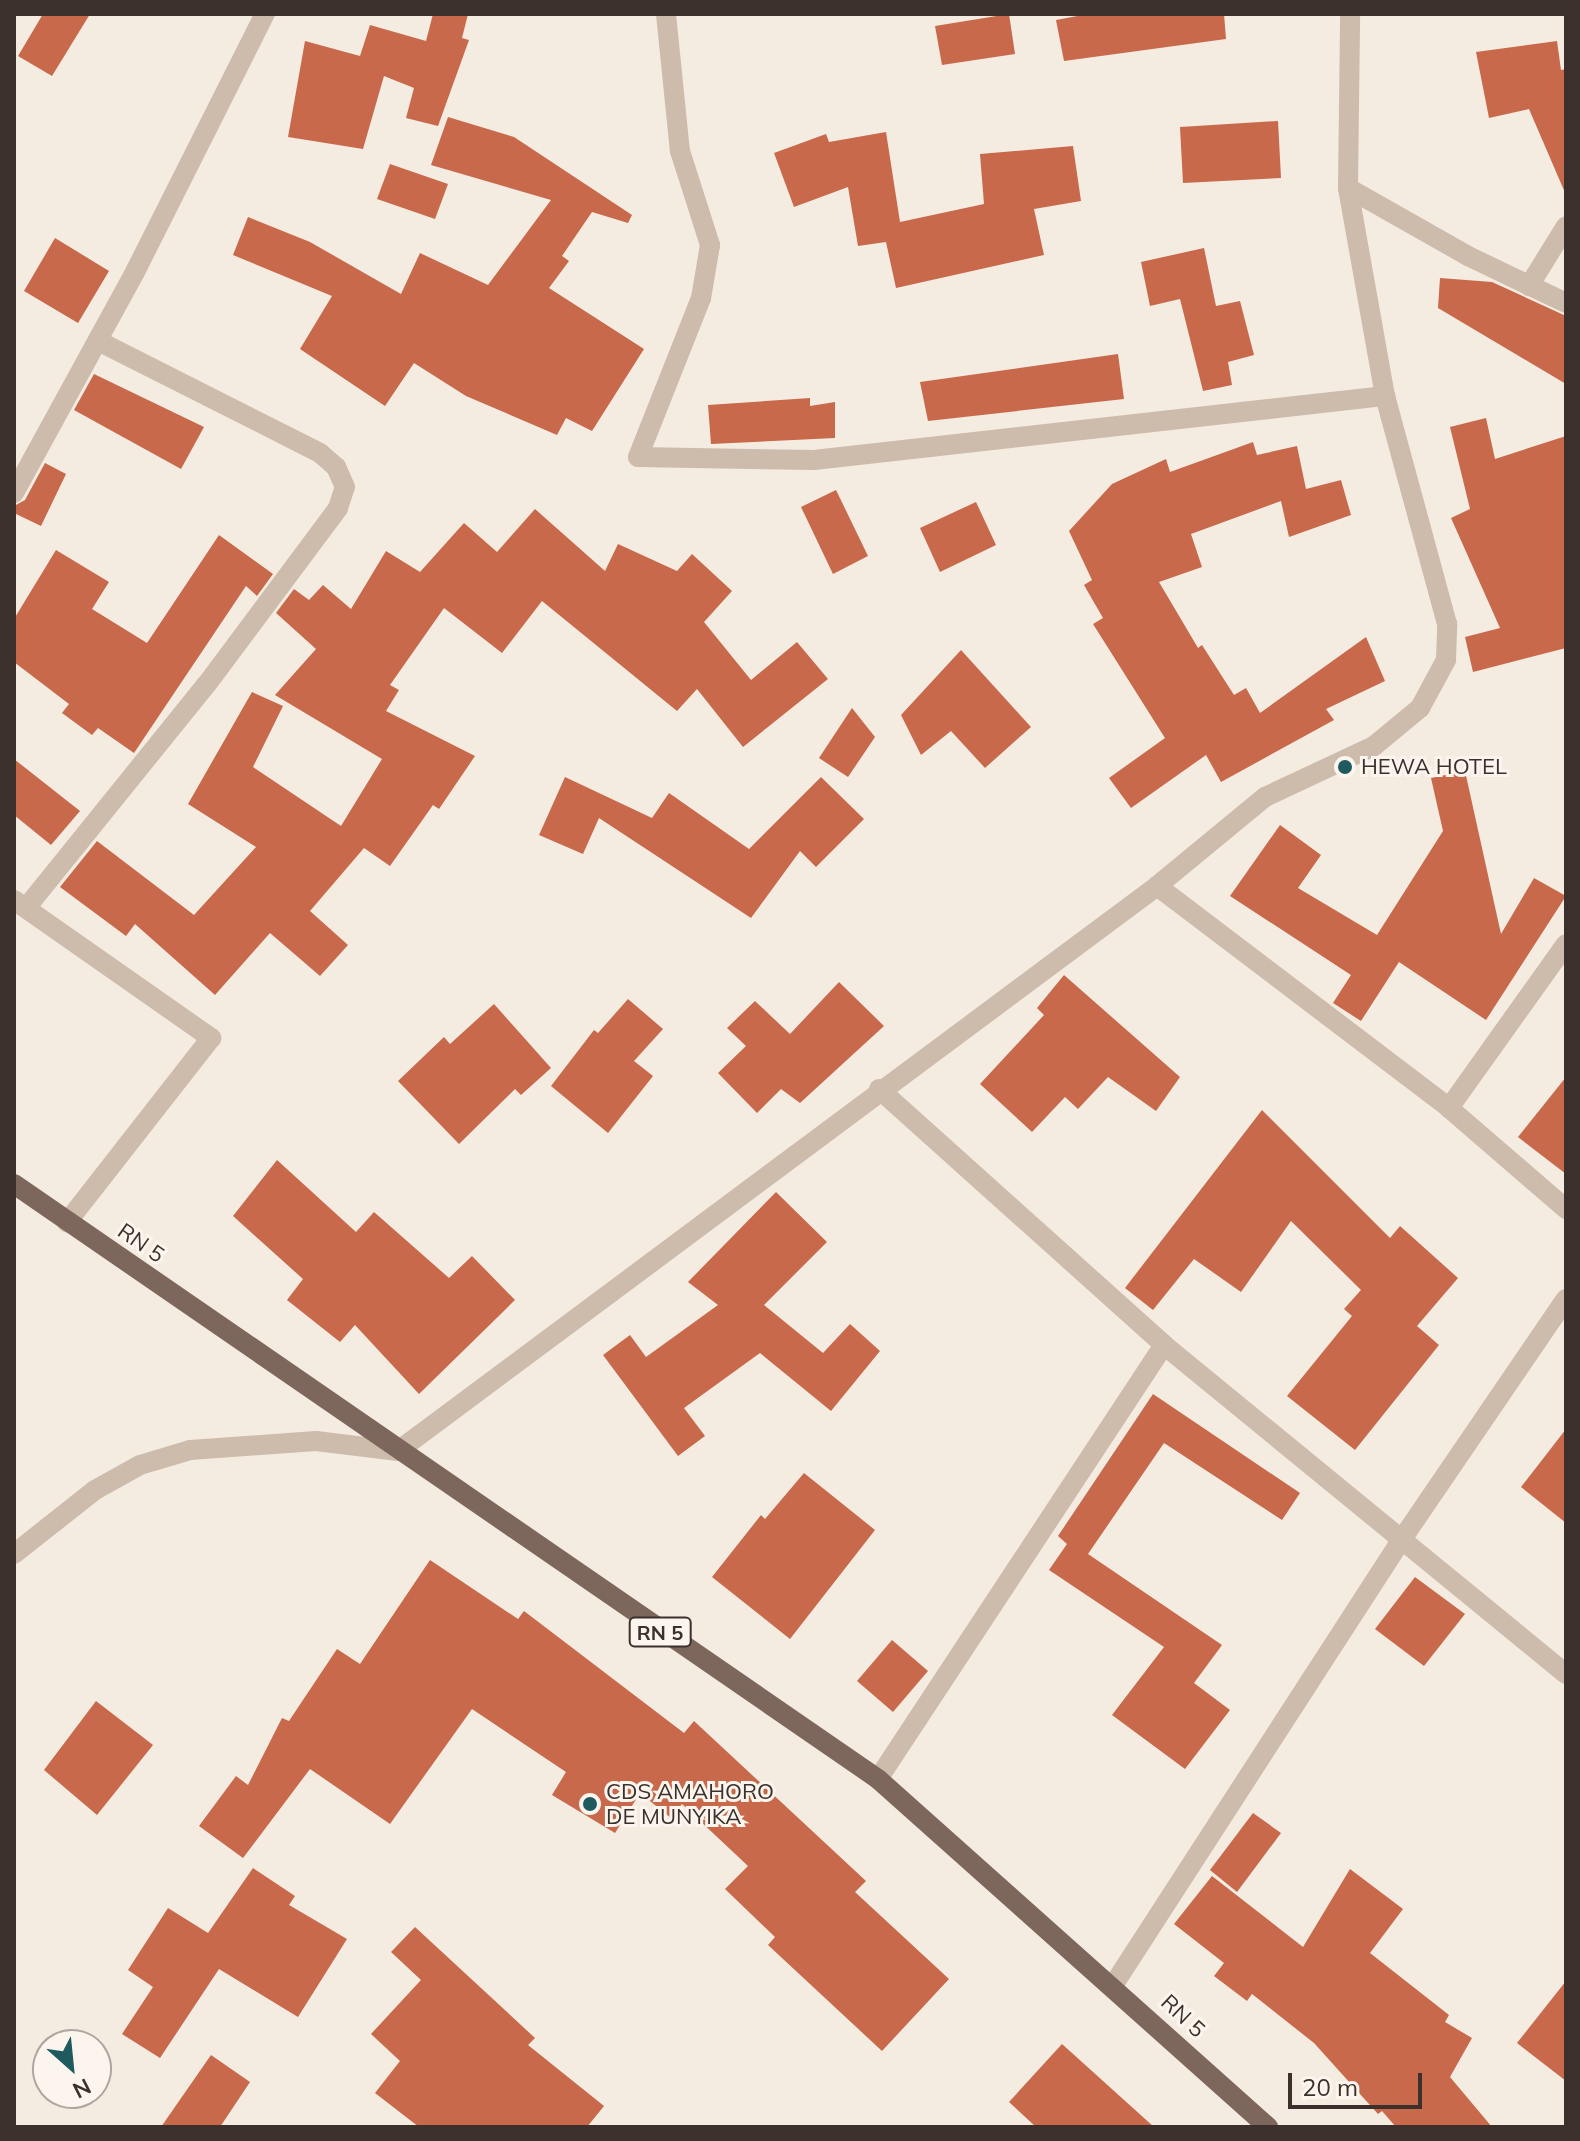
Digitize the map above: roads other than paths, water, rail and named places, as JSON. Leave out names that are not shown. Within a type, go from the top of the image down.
[{"type":"main road","name":"RN 5","points":[[14,1184],[878,1779],[1114,1984],[1268,2127]]},
{"type":"street","points":[[14,493],[98,341],[265,14]]},
{"type":"street","points":[[666,14],[680,151],[710,245],[701,298],[638,457],[814,460],[1385,396]]},
{"type":"street","points":[[14,1554],[95,1490],[140,1465],[190,1450],[316,1441],[398,1451],[879,1089],[1157,886],[1265,797],[1374,746],[1420,708],[1446,660],[1447,624],[1385,396],[1348,188],[1350,14]]},
{"type":"street","points":[[1348,188],[1566,303]]},
{"type":"street","points":[[1529,286],[1566,226]]},
{"type":"street","points":[[67,1222],[211,1038],[20,904],[198,695],[338,508],[345,487],[336,467],[320,453],[98,341]]},
{"type":"street","points":[[1157,886],[1449,1108],[1566,1209]]},
{"type":"street","points":[[1449,1108],[1566,944]]},
{"type":"street","points":[[879,1089],[1164,1345],[1400,1542],[1566,1674]]},
{"type":"street","points":[[1114,1984],[1400,1542],[1566,1299]]},
{"type":"street","points":[[878,1779],[1164,1345]]},
{"type":"place","name":"HEWA HOTEL","points":[[1345,767]]},
{"type":"place","name":"CDS AMAHORO DE MUNYIKA","points":[[590,1804]]}]
